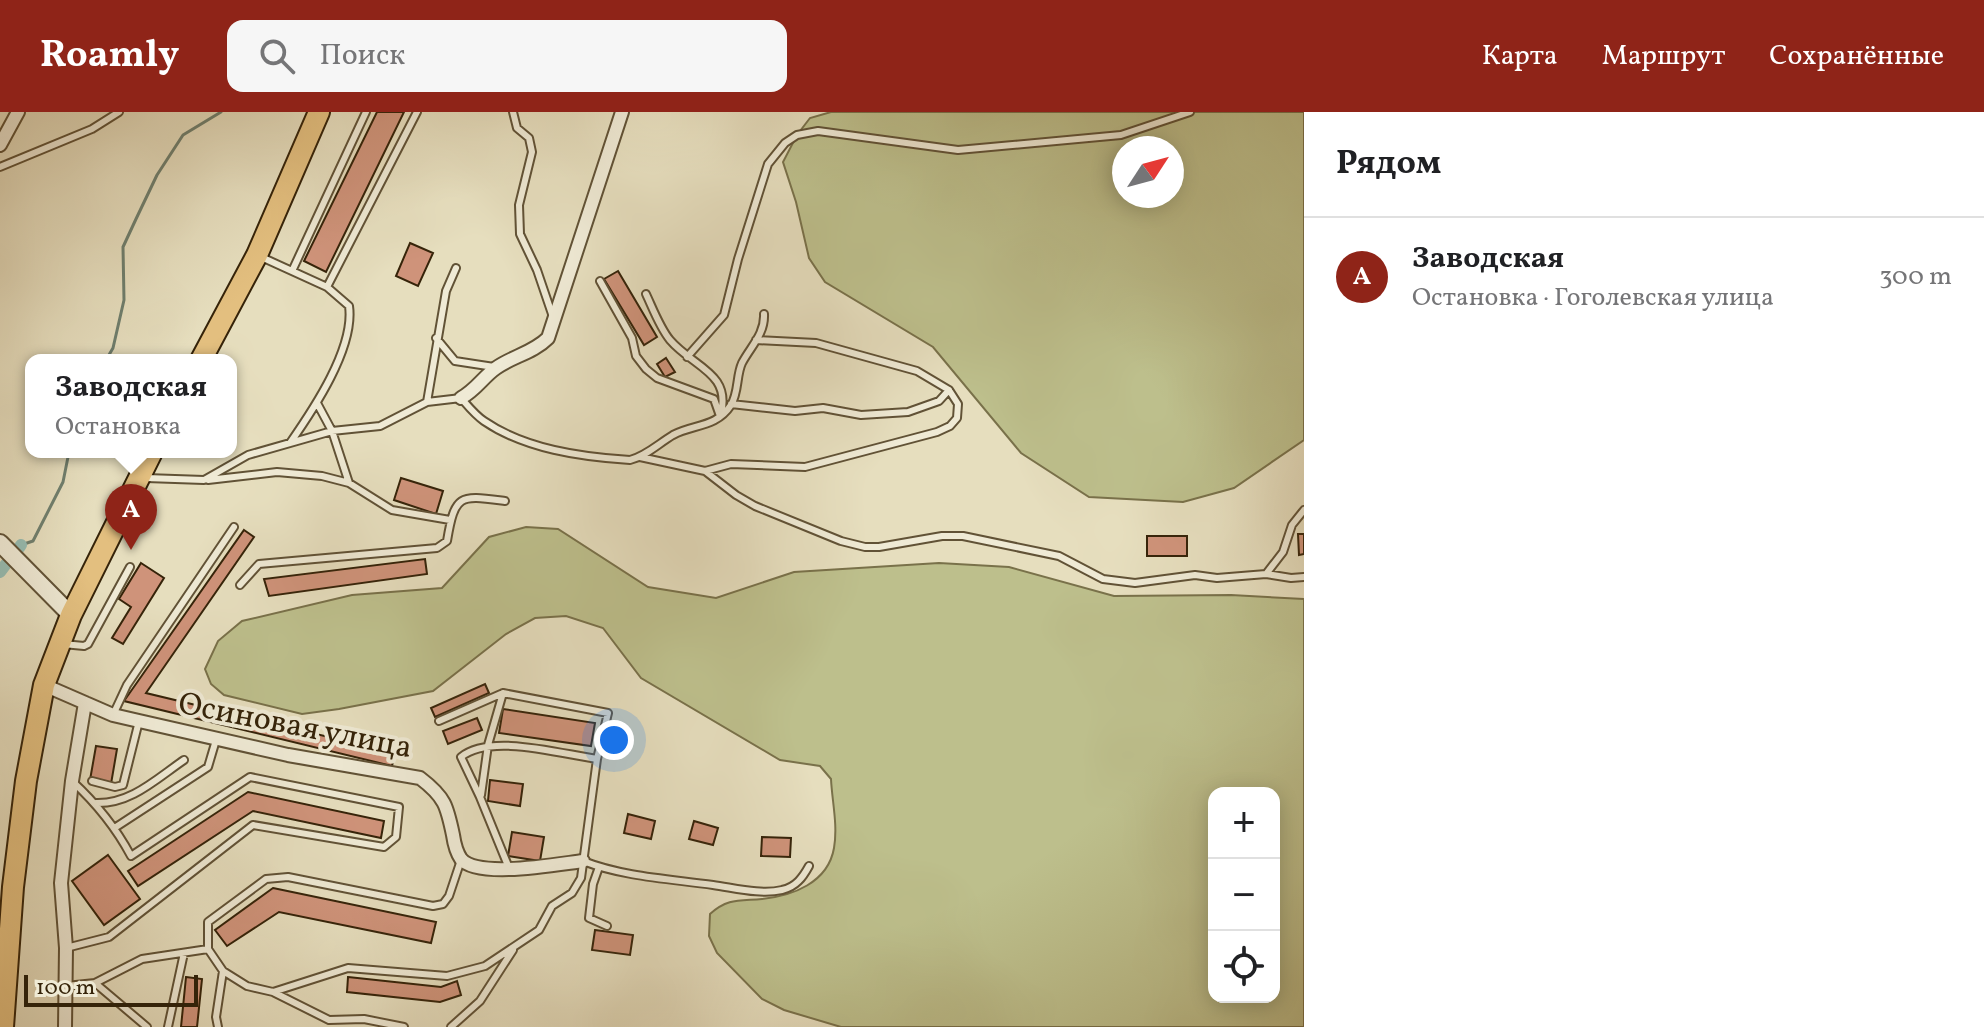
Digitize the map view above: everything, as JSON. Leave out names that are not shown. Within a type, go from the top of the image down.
[{"type":"main road","points":[[204,354],[257,255],[319,112]]},
{"type":"main road","points":[[3,1027],[15,872],[26,781],[44,685],[71,615],[149,458]]},
{"type":"street","points":[[0,145],[18,112]]},
{"type":"street","points":[[461,398],[475,390],[496,368],[538,348],[548,338],[622,112]]},
{"type":"street","points":[[0,543],[71,615]]},
{"type":"street","name":"Осиновая улица","points":[[44,685],[113,715],[216,740],[420,778],[435,790],[448,808],[462,860]]},
{"type":"street","points":[[65,1027],[66,948],[61,883],[72,781],[85,703]]},
{"type":"street","points":[[462,860],[479,869],[583,861]]},
{"type":"lane","points":[[0,167],[92,129],[119,112]]},
{"type":"lane","points":[[293,269],[366,112]]},
{"type":"lane","points":[[327,287],[417,112]]},
{"type":"lane","points":[[513,112],[517,128],[529,138],[532,152],[519,205],[520,234],[537,270],[554,320]]},
{"type":"lane","points":[[687,357],[724,315],[768,164],[778,149],[797,135],[818,131],[958,150],[1121,135],[1190,112]]},
{"type":"lane","points":[[257,255],[327,287],[349,306],[351,317],[343,346],[317,403],[290,443]]},
{"type":"lane","points":[[427,402],[446,291],[456,268]]},
{"type":"lane","points":[[600,281],[632,338],[636,356],[646,369],[657,378],[714,399],[720,416]]},
{"type":"lane","points":[[646,294],[668,338],[720,382],[725,397],[720,416]]},
{"type":"lane","points":[[204,480],[248,455],[332,431],[380,426],[427,402],[461,398],[482,420],[518,439],[604,459],[630,460],[682,431],[698,428],[720,416],[731,404],[738,386],[740,367],[765,325],[764,314]]},
{"type":"lane","points":[[436,338],[455,361],[496,368]]},
{"type":"lane","points":[[705,471],[731,464],[805,467],[937,432],[950,426],[957,418],[958,404],[949,390],[917,371],[816,343],[756,340]]},
{"type":"lane","points":[[731,404],[795,411],[823,408],[861,415],[908,412],[939,401],[949,390]]},
{"type":"lane","points":[[317,403],[332,431],[349,483]]},
{"type":"lane","points":[[640,457],[705,471],[755,506],[841,541],[865,547],[963,536],[1059,556],[1103,579],[1135,583],[1195,575],[1217,578],[1266,574],[1304,577]]},
{"type":"lane","points":[[138,478],[204,480],[277,472],[322,476],[349,483],[392,510],[450,520]]},
{"type":"lane","points":[[240,585],[259,564],[437,548],[447,541],[450,520],[459,502],[471,496],[505,501]]},
{"type":"lane","points":[[1266,574],[1283,552],[1292,525],[1304,510]]},
{"type":"lane","points":[[113,715],[127,685],[234,527]]},
{"type":"lane","points":[[59,644],[88,644],[130,567]]},
{"type":"lane","points":[[480,797],[488,745],[503,693]]},
{"type":"lane","points":[[273,992],[348,968],[447,976],[485,966],[539,930],[552,906],[572,893],[581,878],[597,759],[608,713],[503,693],[439,721]]},
{"type":"lane","points":[[92,781],[115,787],[123,785],[139,721]]},
{"type":"lane","points":[[116,827],[208,767],[216,740]]},
{"type":"lane","points":[[509,868],[461,757],[470,750],[488,745],[597,759]]},
{"type":"lane","points":[[96,803],[115,803],[132,796],[184,760]]},
{"type":"lane","points":[[66,948],[109,937],[253,825],[384,847],[396,837],[399,807],[250,777],[131,856],[116,827],[72,781]]},
{"type":"lane","points":[[404,1027],[364,1019],[329,1020],[273,992],[247,986],[223,971],[208,949],[208,922],[266,879],[288,877],[433,906],[443,904],[462,860]]},
{"type":"lane","points":[[583,861],[599,867],[759,892],[784,890],[801,881],[809,866]]},
{"type":"lane","points":[[599,867],[593,884],[589,918],[607,926]]},
{"type":"lane","points":[[451,1027],[480,1001],[515,947]]},
{"type":"lane","points":[[66,986],[95,983],[142,959],[208,949]]},
{"type":"lane","points":[[168,1027],[184,953]]},
{"type":"lane","points":[[218,1027],[216,1017],[223,971]]},
{"type":"lane","points":[[95,983],[147,1027]]},
{"type":"green space","points":[[831,112],[1304,112],[1304,440],[1234,488],[1183,502],[1089,497],[1021,453],[933,347],[825,282],[809,258],[783,162],[810,118]]},
{"type":"green space","points":[[526,527],[558,529],[648,587],[716,598],[794,572],[939,563],[1009,567],[1114,596],[1231,595],[1304,599],[1304,1027],[841,1027],[784,1010],[762,999],[717,953],[709,936],[710,914],[728,903],[785,895],[816,879],[830,860],[834,848],[831,779],[820,766],[780,760],[641,678],[603,628],[566,616],[535,618],[506,634],[433,691],[302,714],[224,695],[211,684],[205,669],[218,641],[242,621],[352,595],[442,588],[489,537]]},
{"type":"building","points":[[377,112],[404,112],[326,272],[304,261]]},
{"type":"building","points":[[410,243],[433,253],[418,286],[396,276]]},
{"type":"building","points":[[618,271],[657,337],[644,345],[604,279]]},
{"type":"building","points":[[666,358],[675,372],[665,377],[657,364]]},
{"type":"building","points":[[401,478],[443,491],[436,514],[394,500]]},
{"type":"building","points":[[244,530],[254,537],[146,693],[395,753],[392,766],[124,701]]},
{"type":"building","points":[[1298,534],[1304,534],[1304,554],[1299,555]]},
{"type":"building","points":[[1147,536],[1187,536],[1187,556],[1147,556]]},
{"type":"building","points":[[425,559],[427,574],[269,596],[264,579]]},
{"type":"building","points":[[141,563],[164,578],[123,644],[112,638],[131,607],[119,599]]},
{"type":"building","points":[[485,684],[489,693],[435,717],[431,708]]},
{"type":"building","points":[[503,709],[595,723],[591,746],[499,733]]},
{"type":"building","points":[[477,718],[482,730],[448,744],[443,731]]},
{"type":"building","points":[[96,746],[117,749],[111,784],[90,780]]},
{"type":"building","points":[[490,780],[523,784],[520,806],[488,801]]},
{"type":"building","points":[[248,792],[384,821],[381,838],[253,811],[138,886],[128,871]]},
{"type":"building","points":[[628,814],[655,821],[651,839],[624,833]]},
{"type":"building","points":[[694,821],[718,828],[713,845],[689,839]]},
{"type":"building","points":[[512,832],[544,837],[540,861],[508,856]]},
{"type":"building","points":[[762,837],[791,838],[790,857],[761,856]]},
{"type":"building","points":[[108,855],[140,899],[104,925],[72,881]]},
{"type":"building","points":[[273,888],[436,922],[431,943],[279,912],[227,946],[215,930]]},
{"type":"building","points":[[595,930],[633,935],[630,955],[592,950]]},
{"type":"building","points":[[186,977],[202,979],[197,1027],[181,1027]]},
{"type":"building","points":[[348,977],[441,987],[457,981],[461,995],[440,1002],[347,992]]},
{"type":"waterway","points":[[110,354],[124,300],[123,247],[157,175],[183,135],[221,112]]},
{"type":"waterway","points":[[21,545],[33,541],[63,482],[68,458]]},
{"type":"waterway","points":[[0,572],[6,564]]},
{"type":"place","name":"Заводская","points":[[131,550]]}]
